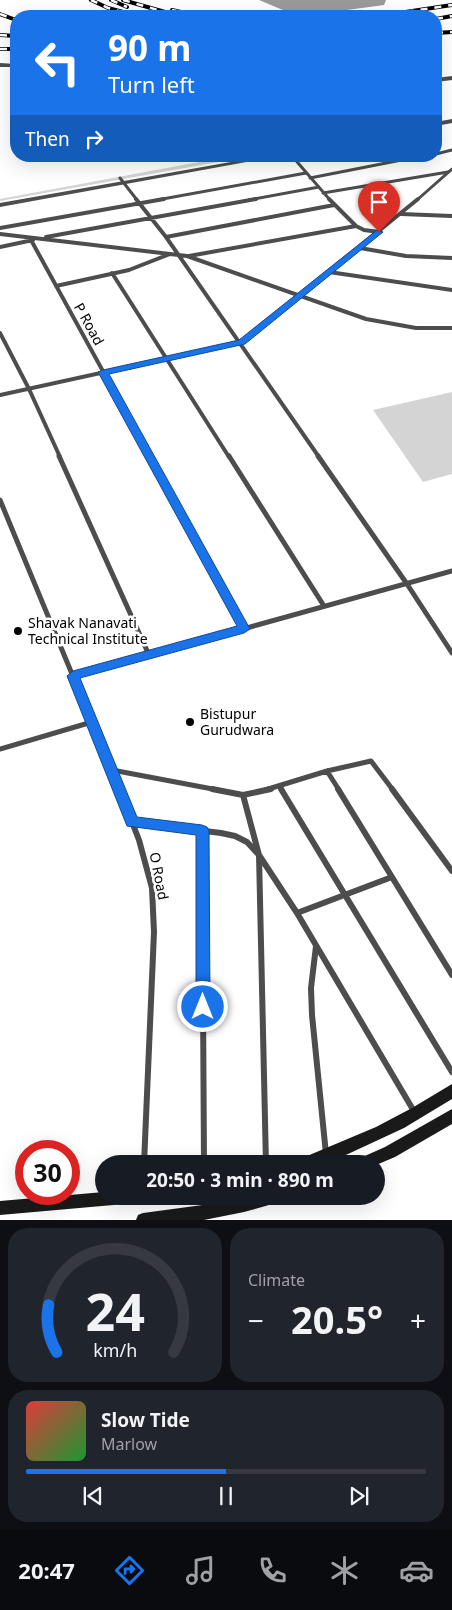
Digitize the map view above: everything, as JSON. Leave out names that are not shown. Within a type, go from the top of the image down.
[{"type":"main road","points":[[329,1155],[395,1126],[452,1091]]},
{"type":"main road","points":[[383,1155],[452,1116]]},
{"type":"main road","points":[[0,1208],[95,1200]]},
{"type":"main road","points":[[143,1220],[176,1217],[244,1205]]},
{"type":"street","points":[[0,205],[218,162]]},
{"type":"street","points":[[0,199],[238,162]]},
{"type":"street","points":[[297,162],[334,205],[356,226],[364,230],[379,232]]},
{"type":"street","points":[[310,178],[391,162]]},
{"type":"street","points":[[324,193],[450,170]]},
{"type":"street","points":[[0,395],[239,342],[360,248],[450,170]]},
{"type":"street","points":[[0,228],[306,173]]},
{"type":"street","points":[[122,180],[166,237],[407,584],[452,654]]},
{"type":"street","points":[[0,247],[151,217],[319,187]]},
{"type":"street","points":[[166,237],[334,205]]},
{"type":"street","points":[[401,214],[452,216]]},
{"type":"street","points":[[187,256],[356,226]]},
{"type":"street","points":[[0,234],[187,256],[366,318],[416,328],[452,328]]},
{"type":"street","name":"P Road","points":[[31,240],[244,629]]},
{"type":"street","points":[[360,248],[406,256],[452,258]]},
{"type":"street","points":[[56,286],[143,266],[170,254]]},
{"type":"street","points":[[329,272],[452,290]]},
{"type":"street","points":[[112,274],[324,606]]},
{"type":"street","points":[[0,333],[28,389],[149,655]]},
{"type":"street","name":"O Road","points":[[0,500],[112,770],[132,822],[152,888],[154,932],[144,1155]]},
{"type":"street","points":[[73,676],[452,571]]},
{"type":"street","points":[[0,749],[92,722]]},
{"type":"street","points":[[112,770],[244,795],[280,787],[327,771],[371,761],[452,871]]},
{"type":"street","points":[[327,771],[452,975]]},
{"type":"street","points":[[280,787],[452,1072]]},
{"type":"street","points":[[244,795],[259,855],[266,1155]]},
{"type":"street","points":[[132,822],[234,836],[247,842],[259,855],[297,913],[416,1114]]},
{"type":"street","points":[[202,831],[204,1155]]},
{"type":"street","points":[[297,913],[392,878]]},
{"type":"street","points":[[316,945],[311,988],[312,1015],[327,1155]]},
{"type":"shaded area","points":[[259,0],[386,0],[384,5],[347,10],[283,10]]},
{"type":"shaded area","points":[[199,162],[218,162],[0,201],[0,199]]},
{"type":"shaded area","points":[[452,392],[452,474],[423,482],[373,410]]},
{"type":"railway","points":[[91,0],[116,10]]},
{"type":"railway","points":[[111,0],[127,7]]},
{"type":"railway","points":[[123,0],[158,10]]},
{"type":"railway","points":[[419,10],[452,5]]},
{"type":"railway","points":[[0,14],[10,18]]},
{"type":"railway","points":[[442,18],[452,16]]},
{"type":"railway","points":[[442,33],[452,32]]},
{"type":"railway","points":[[0,35],[10,36]]},
{"type":"railway","points":[[0,49],[10,49]]},
{"type":"place","name":"Shavak Nanavati Technical Institute","points":[[18,631]]},
{"type":"place","name":"Bistupur Gurudwara","points":[[190,722]]},
{"type":"route","points":[[203,1007],[202,831],[132,822],[73,676],[244,629],[103,372],[242,342],[379,232]]}]
